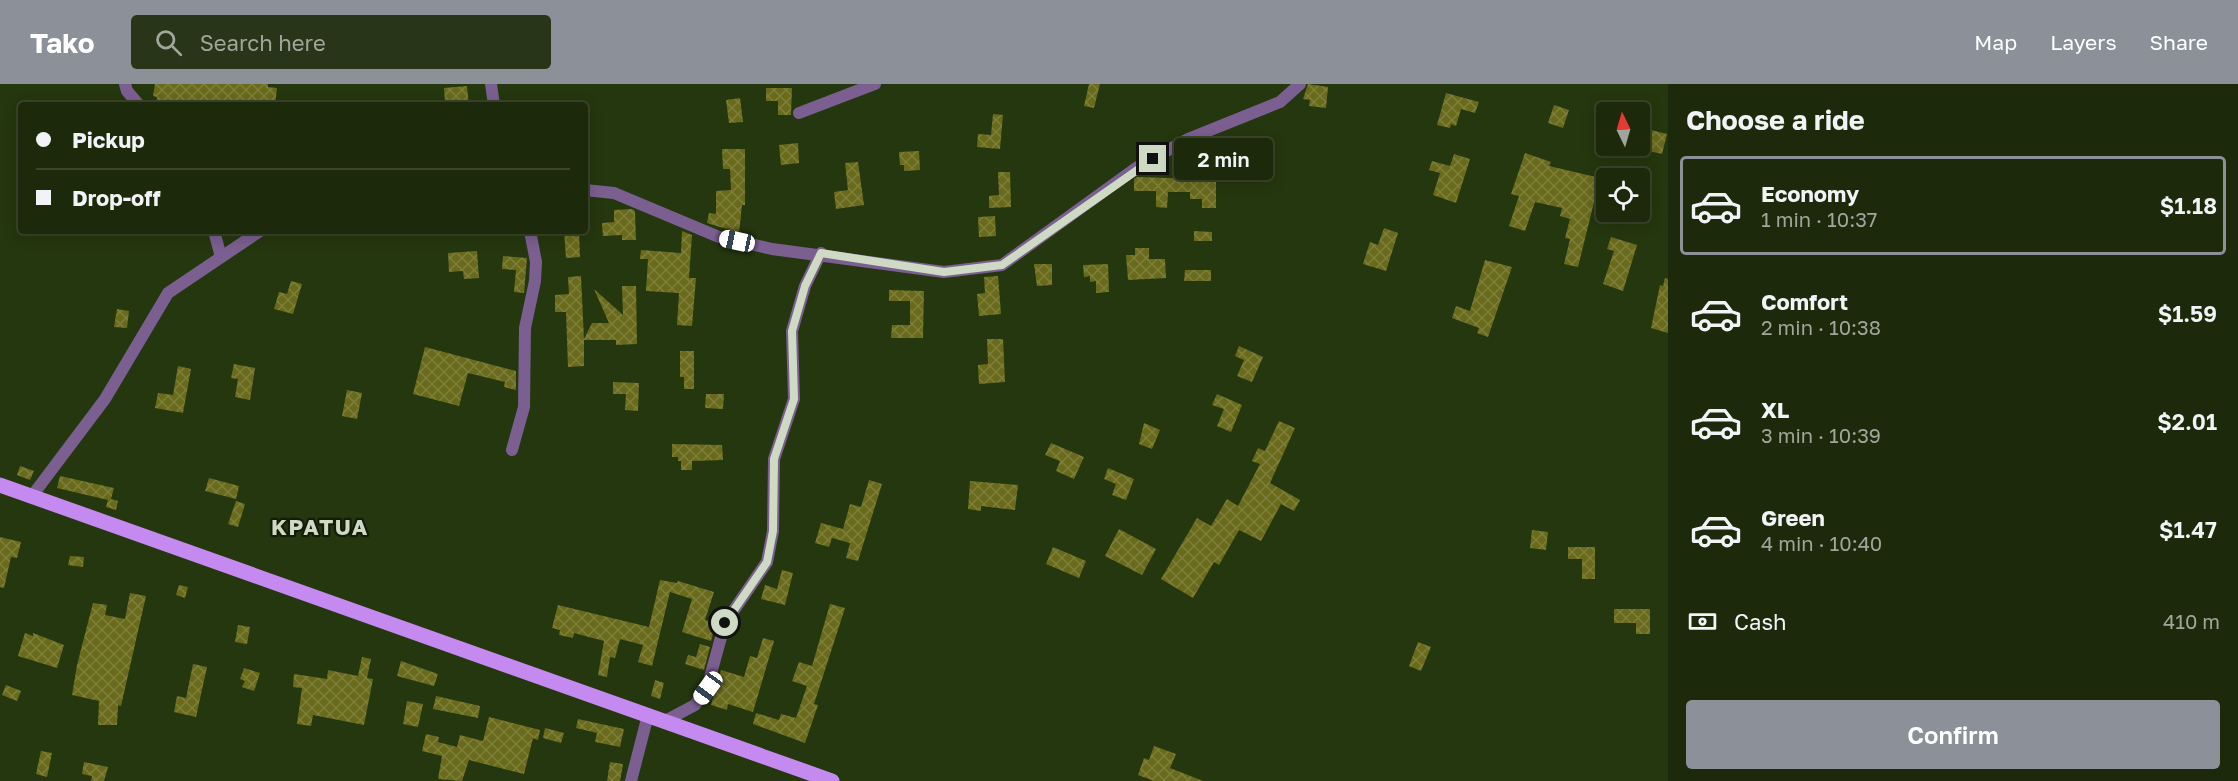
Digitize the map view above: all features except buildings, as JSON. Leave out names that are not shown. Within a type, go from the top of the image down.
[{"type":"main road","points":[[0,485],[832,781]]},
{"type":"street","points":[[125,84],[127,91],[136,102]]},
{"type":"street","points":[[491,84],[494,102]]},
{"type":"street","points":[[799,113],[875,84]]},
{"type":"street","points":[[588,190],[614,193],[719,237],[772,249],[821,253],[944,272],[1002,265],[1136,168],[1188,139],[1280,102],[1300,84]]},
{"type":"street","points":[[215,234],[221,257]]},
{"type":"street","points":[[32,496],[105,399],[168,294],[256,234]]},
{"type":"street","points":[[512,450],[524,407],[525,328],[535,281],[536,262],[531,234]]},
{"type":"street","points":[[665,721],[695,705],[708,688],[725,623],[767,562],[773,531],[774,459],[794,399],[792,331],[805,286],[821,253]]},
{"type":"street","points":[[631,781],[648,715]]},
{"type":"district","name":"KPATUA","points":[[320,526]]},
{"type":"route","points":[[725,623],[767,562],[773,531],[774,459],[777,442],[784,431],[794,399],[792,331],[805,286],[821,253],[944,272],[1002,265],[1136,168],[1153,159]]}]
